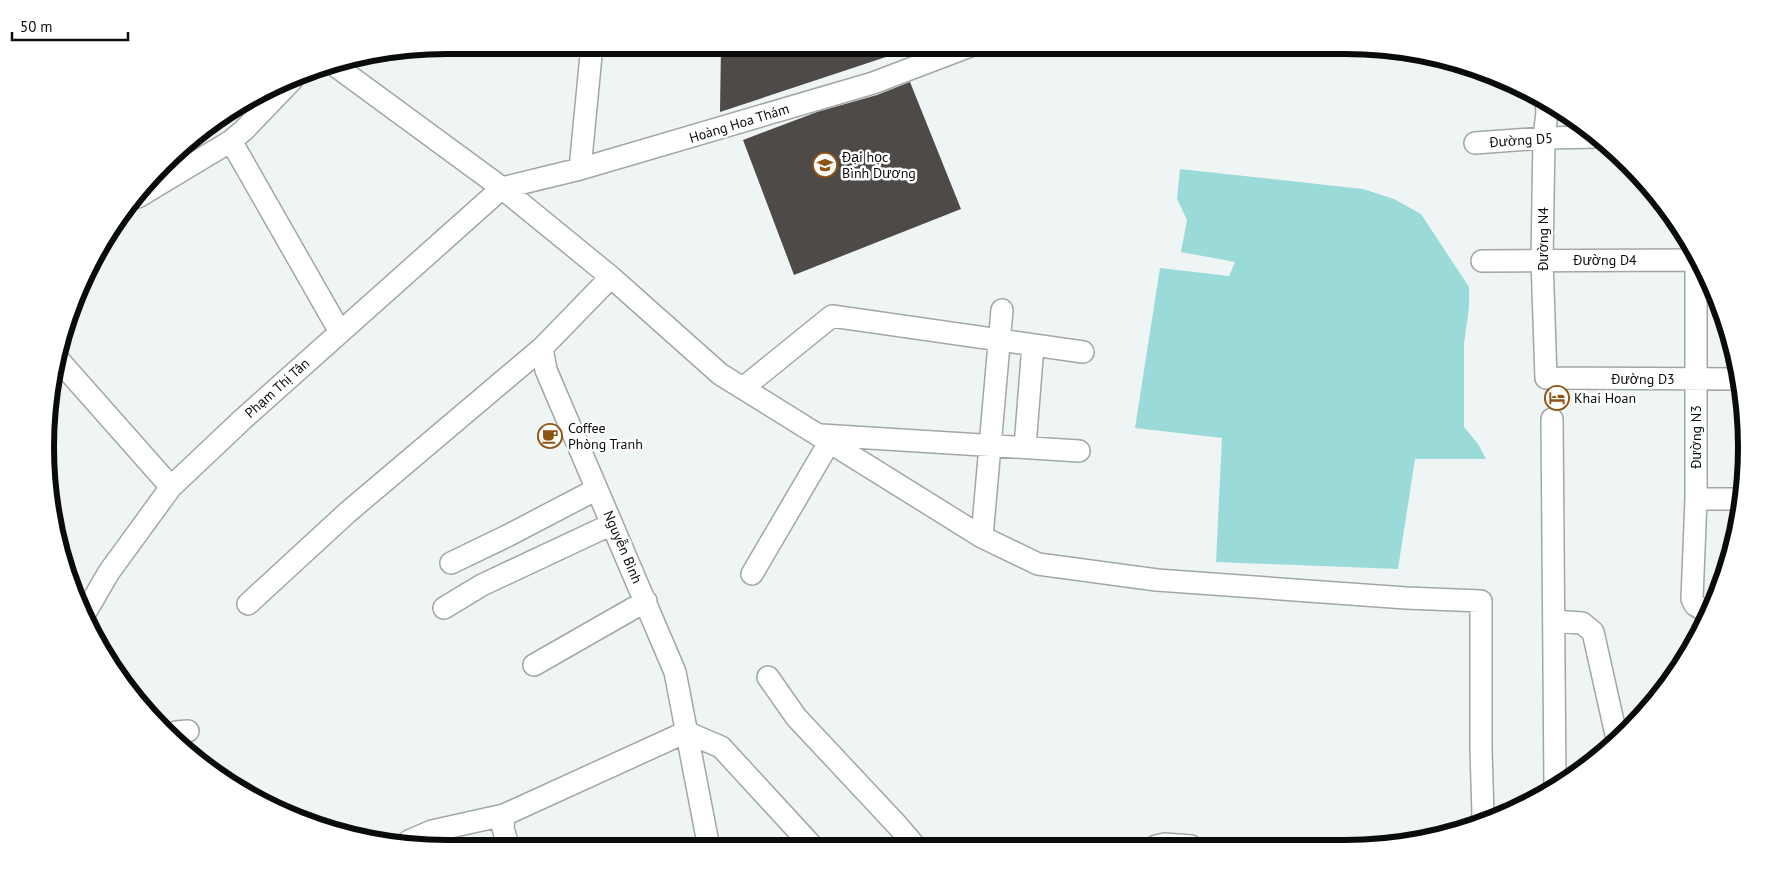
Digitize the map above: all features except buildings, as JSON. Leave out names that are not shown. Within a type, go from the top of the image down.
[{"type":"street","points":[[580,170],[591,54]]},
{"type":"street","name":"Hoàng Hoa Thám","points":[[502,188],[580,170],[873,83],[943,54]]},
{"type":"street","points":[[340,69],[502,188],[611,277],[720,374],[982,537],[1038,564],[1147,578],[1406,598],[1481,601],[1483,815]]},
{"type":"street","points":[[151,188],[230,141],[256,107],[274,94]]},
{"type":"street","name":"Đường N4","points":[[1546,378],[1542,260],[1544,138],[1547,109]]},
{"type":"street","name":"Đường D5","points":[[1475,143],[1587,137]]},
{"type":"street","points":[[230,141],[340,332]]},
{"type":"street","name":"Phạm Thị Tân","points":[[89,608],[109,572],[171,487],[243,419],[502,188]]},
{"type":"street","name":"Đường D4","points":[[1482,260],[1691,260]]},
{"type":"street","name":"Đường N3","points":[[1697,271],[1696,499],[1692,599],[1695,605],[1702,610]]},
{"type":"street","points":[[248,604],[348,512],[542,348],[611,277]]},
{"type":"street","points":[[982,537],[1002,310]]},
{"type":"street","points":[[744,388],[832,316],[1083,352]]},
{"type":"street","points":[[1025,447],[1033,345]]},
{"type":"street","name":"Nguyễn Bình","points":[[542,348],[546,370],[675,672],[707,840]]},
{"type":"street","points":[[62,364],[171,487]]},
{"type":"street","name":"Đường D3","points":[[1546,378],[1732,379]]},
{"type":"street","points":[[1552,419],[1555,779]]},
{"type":"street","points":[[824,438],[1079,451]]},
{"type":"street","points":[[752,574],[824,438]]},
{"type":"street","points":[[452,563],[597,489]]},
{"type":"street","points":[[1696,499],[1735,499]]},
{"type":"street","points":[[444,608],[482,585],[612,524]]},
{"type":"street","points":[[534,665],[646,601]]},
{"type":"street","points":[[1554,621],[1582,624],[1593,632],[1615,732]]},
{"type":"street","points":[[768,677],[796,717],[910,840]]},
{"type":"street","points":[[414,838],[432,830],[504,815],[686,732],[721,747],[807,840]]},
{"type":"street","points":[[504,815],[503,828],[506,840]]},
{"type":"shaded area","points":[[1180,169],[1363,189],[1394,199],[1421,214],[1469,287],[1469,307],[1464,344],[1464,427],[1478,444],[1486,459],[1415,459],[1398,569],[1216,562],[1222,438],[1135,428],[1160,268],[1229,276],[1235,262],[1181,252],[1187,220],[1177,199]]},
{"type":"place","name":"Đại học Bình Dương","points":[[825,165]]},
{"type":"place","name":"Khai Hoan","points":[[1557,398]]},
{"type":"place","name":"Coffee Phòng Tranh","points":[[550,436]]}]
